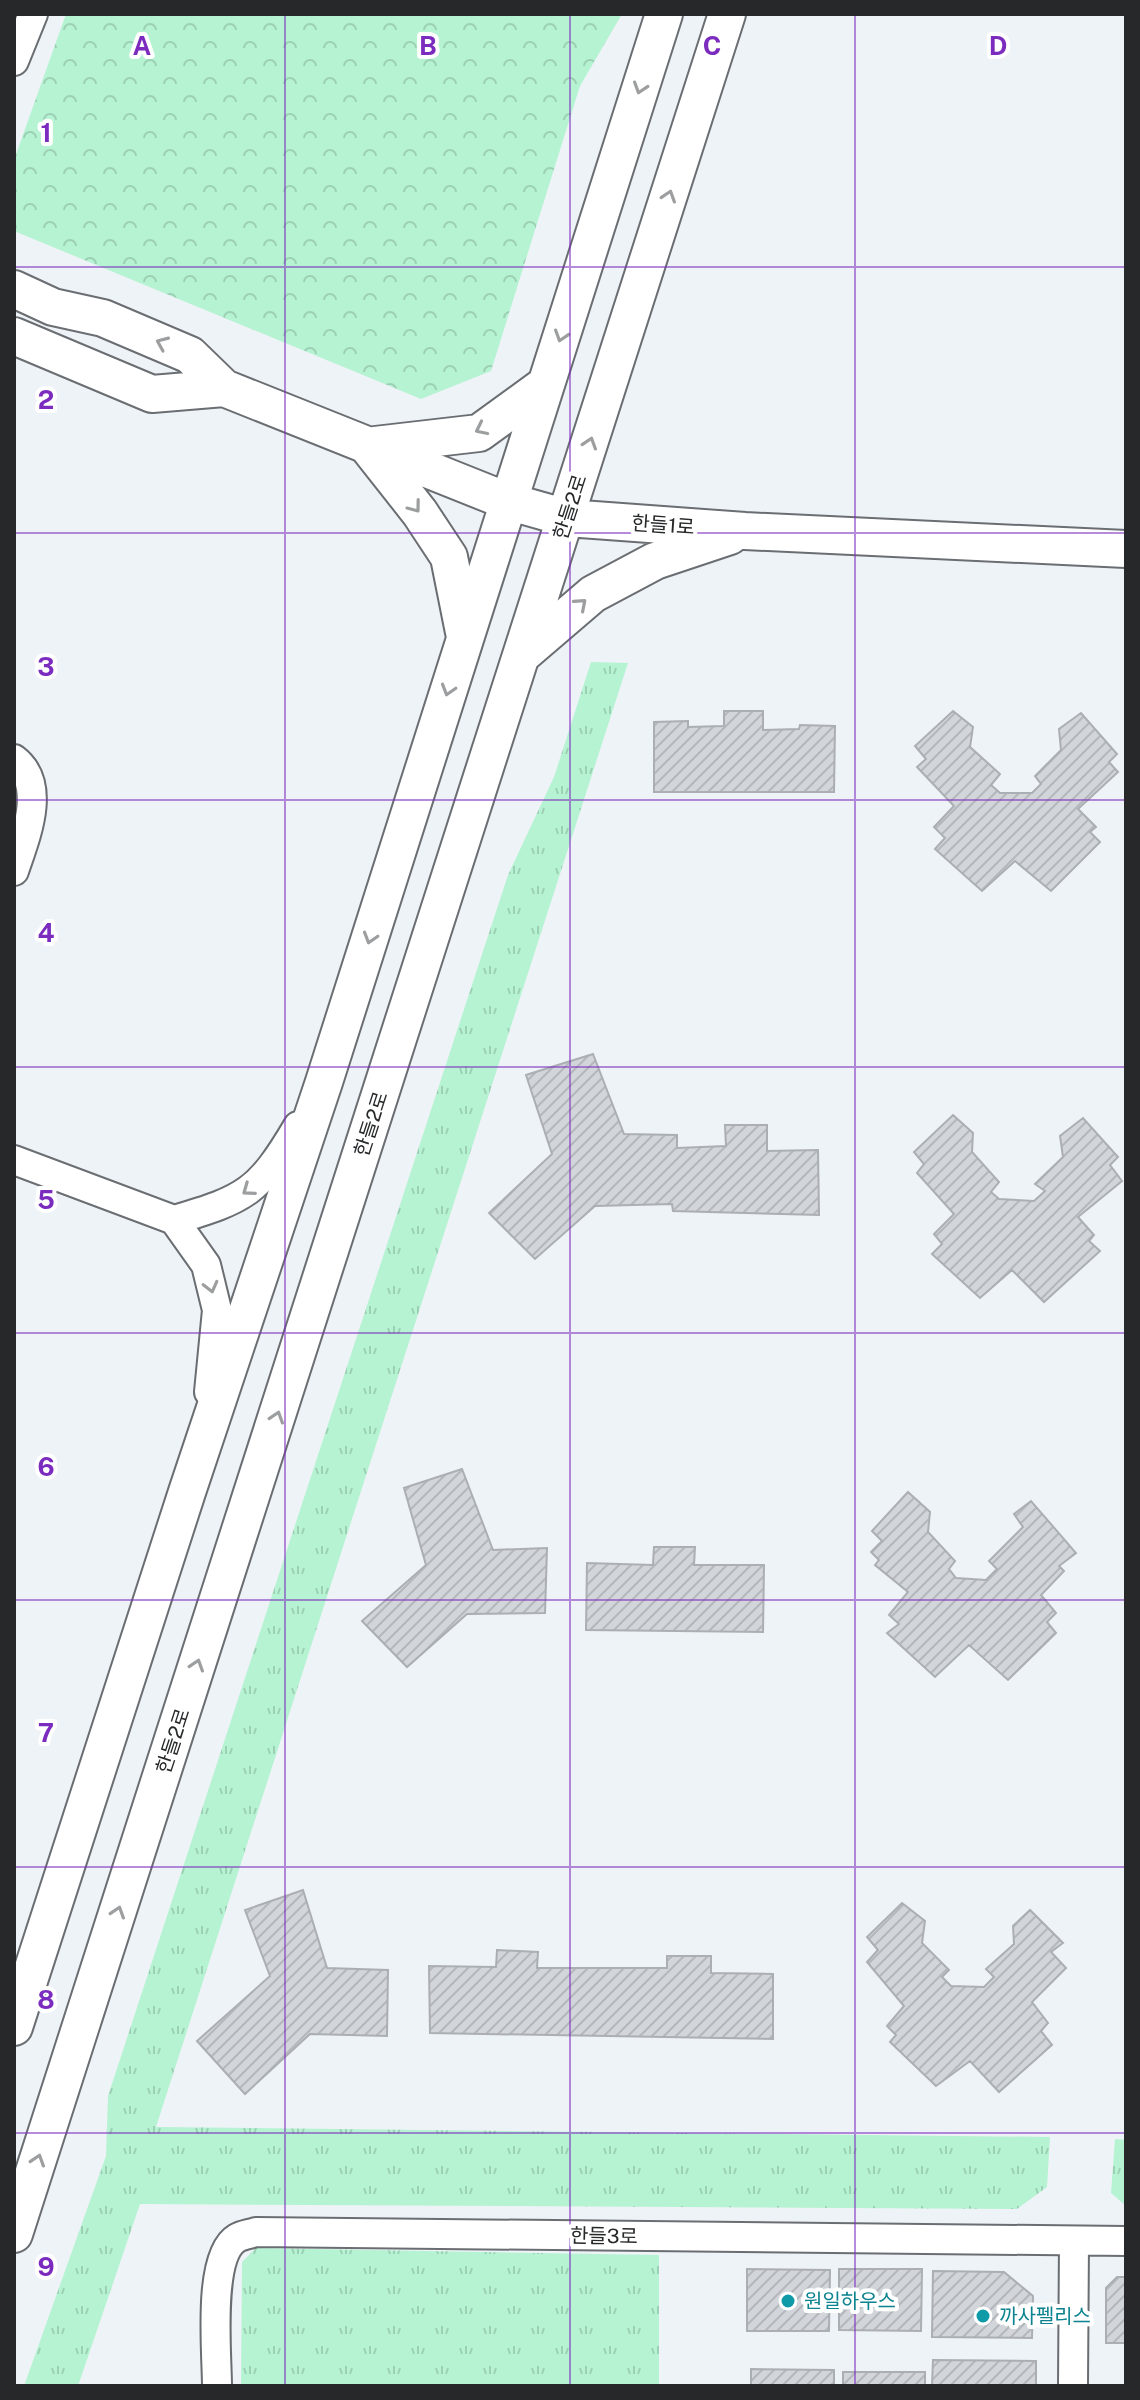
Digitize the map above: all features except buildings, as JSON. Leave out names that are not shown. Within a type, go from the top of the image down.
[{"type":"street","points":[[14,61],[33,14]]},
{"type":"street","points":[[14,2027],[324,1082],[664,14]]},
{"type":"street","name":"한들2로","points":[[14,2234],[727,14]]},
{"type":"street","name":"한들1로","points":[[14,289],[53,307],[103,318],[190,355],[224,388],[507,501],[567,518],[745,531],[1126,549]]},
{"type":"street","name":"한들1로","points":[[14,336],[152,394],[224,388]]},
{"type":"street","points":[[367,445],[479,433],[545,385]]},
{"type":"street","points":[[367,445],[420,513],[449,557],[465,636]]},
{"type":"street","points":[[522,655],[593,594],[655,561],[745,531]]},
{"type":"street","points":[[14,759],[24,767],[31,791],[31,821],[14,871]]},
{"type":"street","points":[[174,1220],[215,1208],[247,1194],[274,1167],[324,1082]]},
{"type":"street","points":[[14,1160],[174,1220],[206,1265],[217,1310],[211,1384],[187,1492]]},
{"type":"street","name":"한들3로","points":[[217,2386],[217,2284],[223,2256],[236,2239],[256,2232],[1126,2241]]},
{"type":"street","points":[[1073,2386],[1074,2241]]},
{"type":"green space","points":[[66,14],[622,14],[580,86],[491,371],[421,399],[14,231],[14,160]]},
{"type":"green space","points":[[591,662],[628,663],[156,2127],[1050,2137],[1047,2187],[1017,2209],[140,2204],[78,2386],[24,2386],[106,2156],[108,2096],[508,875],[554,777]]},
{"type":"green space","points":[[1115,2139],[1126,2140],[1126,2206],[1111,2193]]},
{"type":"green space","points":[[256,2248],[659,2255],[659,2386],[241,2386],[242,2262]]},
{"type":"place","name":"원일하우스","points":[[788,2301]]},
{"type":"place","name":"까사펠리스","points":[[983,2316]]}]
